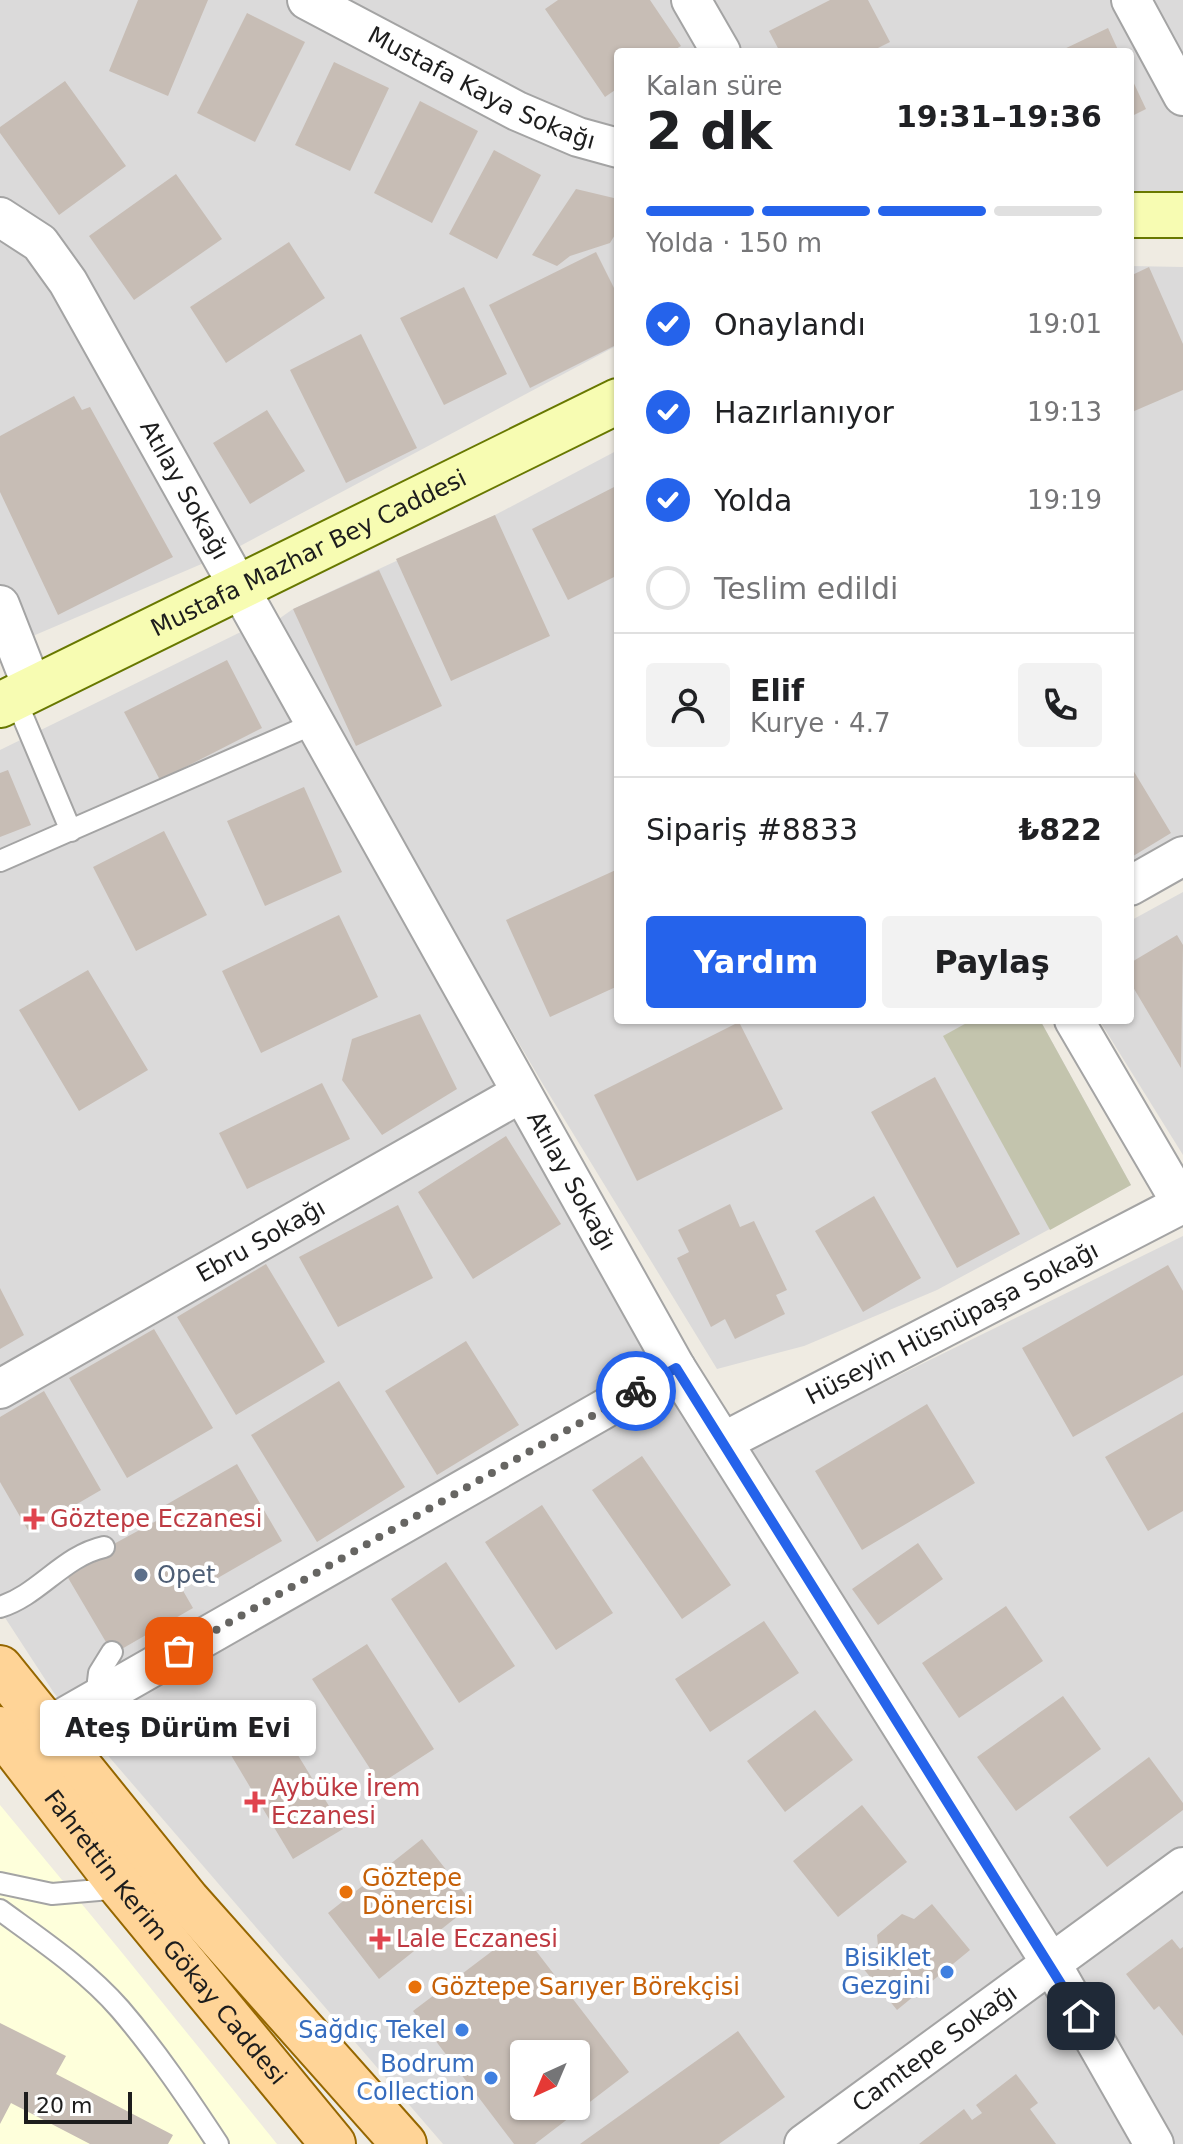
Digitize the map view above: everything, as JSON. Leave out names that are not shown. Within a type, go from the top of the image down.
[{"type":"main road","name":"Mustafa Mazhar Bey Caddesi","points":[[16,697],[614,403]]},
{"type":"main road","name":"Fahrettin Kerim Gökay Caddesi","points":[[0,1668],[187,1900],[404,2144]]},
{"type":"main road","name":"Fahrettin Kerim Gökay Caddesi","points":[[0,1729],[122,1888],[333,2144]]},
{"type":"street","name":"Mustafa Kaya Sokağı","points":[[307,0],[517,111],[578,137],[614,147]]},
{"type":"street","points":[[691,0],[719,48]]},
{"type":"street","points":[[1131,0],[1183,96]]},
{"type":"street","name":"Atılay Sokağı","points":[[0,217],[40,243],[64,274],[676,1368],[1052,1965],[1154,2144]]},
{"type":"street","points":[[0,605],[16,697]]},
{"type":"street","points":[[1134,884],[1183,856]]},
{"type":"street","points":[[1076,1024],[1183,1205]]},
{"type":"street","name":"Ebru Sokağı","points":[[0,1389],[521,1093]]},
{"type":"street","name":"Hüseyin Hüsnüpaşa Sokağı","points":[[723,1442],[1183,1205]]},
{"type":"street","points":[[49,1726],[676,1368]]},
{"type":"street","name":"Camtepe Sokağı","points":[[804,2144],[1183,1867]]},
{"type":"lane","points":[[16,697],[71,831]]},
{"type":"lane","points":[[0,861],[313,724]]},
{"type":"lane","points":[[0,1607],[16,1602],[88,1550],[104,1547]]},
{"type":"lane","points":[[96,1698],[99,1673],[112,1652]]},
{"type":"lane","points":[[0,1883],[52,1894],[122,1888]]},
{"type":"lane","points":[[0,1910],[64,1957],[118,2007],[180,2086],[218,2144]]},
{"type":"shaded area","points":[[0,0],[1183,0],[1183,194],[1134,191],[1134,48],[614,48],[614,347],[225,554],[0,650]]},
{"type":"shaded area","points":[[1134,266],[1183,267],[1183,836],[1134,863]]},
{"type":"shaded area","points":[[614,452],[614,1024],[1042,1024],[1131,1185],[937,1290],[804,1346],[717,1369],[541,1081],[273,623],[293,609],[495,515]]},
{"type":"shaded area","points":[[255,625],[744,1451],[1183,1236],[1183,2144],[443,2144],[54,1693],[0,1610],[0,750]]},
{"type":"shaded area","points":[[1183,892],[1183,1155],[1101,1024],[1134,1024],[1134,919]]},
{"type":"shaded area","points":[[965,1024],[1042,1024],[1131,1185],[1050,1230],[943,1036]]},
{"type":"shaded area","points":[[0,1805],[119,1949],[277,2144],[0,2144]]},
{"type":"building","points":[[138,0],[208,0],[168,96],[109,71]]},
{"type":"building","points":[[558,0],[650,0],[681,46],[614,48],[614,91],[605,97],[545,9]]},
{"type":"building","points":[[830,0],[868,0],[890,42],[878,48],[778,48],[769,31]]},
{"type":"building","points":[[247,13],[305,42],[255,142],[197,113]]},
{"type":"building","points":[[1108,28],[1117,48],[1066,48]]},
{"type":"building","points":[[334,62],[389,88],[350,171],[295,145]]},
{"type":"building","points":[[65,81],[126,166],[59,215],[0,133],[0,127]]},
{"type":"building","points":[[1134,84],[1146,109],[1134,115]]},
{"type":"building","points":[[420,101],[478,131],[432,223],[374,193]]},
{"type":"building","points":[[494,150],[541,175],[497,259],[449,234]]},
{"type":"building","points":[[176,174],[222,239],[134,300],[89,236]]},
{"type":"building","points":[[576,189],[614,198],[614,236],[610,243],[570,256],[557,266],[532,255]]},
{"type":"building","points":[[289,242],[325,298],[226,363],[190,307]]},
{"type":"building","points":[[596,252],[614,288],[614,346],[530,388],[489,305]]},
{"type":"building","points":[[1149,267],[1183,344],[1183,390],[1134,411],[1134,274]]},
{"type":"building","points":[[464,287],[507,374],[444,405],[400,318]]},
{"type":"building","points":[[361,334],[417,448],[346,483],[290,370]]},
{"type":"building","points":[[74,396],[82,410],[90,407],[173,557],[58,615],[0,492],[0,436]]},
{"type":"building","points":[[267,410],[305,471],[250,504],[213,443]]},
{"type":"building","points":[[614,487],[614,577],[568,600],[532,529]]},
{"type":"building","points":[[495,515],[550,636],[451,681],[396,559]]},
{"type":"building","points":[[379,570],[442,706],[356,746],[293,609]]},
{"type":"building","points":[[227,660],[262,728],[160,780],[124,712]]},
{"type":"building","points":[[8,770],[31,825],[0,837],[0,773]]},
{"type":"building","points":[[1134,772],[1171,833],[1134,856]]},
{"type":"building","points":[[304,787],[342,872],[265,906],[227,821]]},
{"type":"building","points":[[164,831],[207,915],[136,951],[93,867]]},
{"type":"building","points":[[614,871],[614,988],[550,1017],[506,920]]},
{"type":"building","points":[[339,915],[378,997],[261,1053],[222,971]]},
{"type":"building","points":[[1177,935],[1183,945],[1181,1068],[1134,989],[1134,961]]},
{"type":"building","points":[[88,970],[148,1070],[79,1111],[19,1010]]},
{"type":"building","points":[[420,1014],[457,1089],[382,1135],[342,1080],[352,1039]]},
{"type":"building","points":[[740,1024],[783,1109],[637,1181],[594,1095]]},
{"type":"building","points":[[935,1077],[1020,1234],[957,1268],[871,1112]]},
{"type":"building","points":[[322,1083],[350,1139],[247,1189],[219,1133]]},
{"type":"building","points":[[506,1136],[561,1224],[473,1279],[418,1192]]},
{"type":"building","points":[[874,1196],[921,1278],[863,1312],[815,1231]]},
{"type":"building","points":[[730,1204],[740,1227],[754,1221],[787,1290],[776,1295],[785,1314],[735,1339],[725,1319],[711,1327],[677,1258],[689,1252],[678,1230]]},
{"type":"building","points":[[398,1205],[433,1278],[338,1327],[299,1257]]},
{"type":"building","points":[[266,1264],[325,1362],[236,1415],[177,1317]]},
{"type":"building","points":[[1168,1265],[1183,1291],[1183,1375],[1073,1437],[1022,1348]]},
{"type":"building","points":[[0,1288],[24,1335],[0,1349]]},
{"type":"building","points":[[154,1329],[213,1428],[127,1478],[69,1378]]},
{"type":"building","points":[[466,1341],[519,1425],[437,1475],[385,1391]]},
{"type":"building","points":[[339,1381],[405,1487],[317,1542],[251,1435]]},
{"type":"building","points":[[44,1391],[101,1490],[29,1532],[0,1482],[0,1417]]},
{"type":"building","points":[[927,1404],[975,1483],[862,1550],[815,1471]]},
{"type":"building","points":[[1183,1412],[1183,1511],[1148,1531],[1105,1457]]},
{"type":"building","points":[[642,1456],[731,1585],[682,1619],[592,1490]]},
{"type":"building","points":[[237,1464],[282,1541],[209,1583],[205,1576],[182,1589],[193,1608],[113,1654],[64,1571],[169,1514],[164,1506]]},
{"type":"building","points":[[542,1505],[613,1613],[556,1650],[485,1542]]},
{"type":"building","points":[[918,1543],[943,1579],[878,1625],[852,1589]]},
{"type":"building","points":[[446,1562],[515,1666],[459,1703],[391,1599]]},
{"type":"building","points":[[1006,1606],[1043,1661],[959,1718],[922,1663]]},
{"type":"building","points":[[764,1621],[799,1673],[710,1732],[675,1679]]},
{"type":"building","points":[[367,1644],[434,1749],[380,1784],[312,1679]]},
{"type":"building","points":[[1063,1696],[1101,1749],[1016,1811],[977,1757]]},
{"type":"building","points":[[268,1706],[343,1829],[293,1859],[219,1735]]},
{"type":"building","points":[[815,1710],[853,1760],[785,1812],[747,1761]]},
{"type":"building","points":[[1149,1757],[1183,1803],[1183,1810],[1107,1867],[1069,1817]]},
{"type":"building","points":[[862,1805],[907,1862],[838,1917],[793,1861]]},
{"type":"building","points":[[422,1839],[473,1904],[379,1979],[328,1913]]},
{"type":"building","points":[[932,1904],[970,1950],[897,2010],[858,1962],[878,1946],[877,1935],[902,1914],[914,1919]]},
{"type":"building","points":[[520,1930],[629,2072],[590,2102],[590,2040],[510,2040],[510,2120],[566,2120],[535,2144],[514,2144],[413,2011]]},
{"type":"building","points":[[1172,1939],[1180,1949],[1183,1947],[1183,2036],[1159,2006],[1154,2010],[1126,1974]]},
{"type":"building","points":[[0,2023],[66,2056],[56,2074],[173,2135],[168,2144],[90,2144],[11,2103],[0,2124]]},
{"type":"building","points":[[738,2031],[785,2097],[719,2144],[580,2144]]},
{"type":"building","points":[[1016,2074],[1038,2103],[1030,2109],[1056,2144],[919,2144],[964,2109],[972,2120],[982,2113],[976,2105]]},
{"type":"way so far","points":[[179,1651],[636,1391]]},
{"type":"place","name":"Göztepe Eczanesi","points":[[34,1519]]},
{"type":"place","name":"Opet","points":[[141,1575]]},
{"type":"place","name":"Ateş Dürüm Evi","points":[[179,1651]]},
{"type":"place","name":"Aybüke İrem Eczanesi","points":[[255,1802]]},
{"type":"place","name":"Göztepe Dönercisi","points":[[346,1892]]},
{"type":"place","name":"Lale Eczanesi","points":[[380,1939]]},
{"type":"place","name":"Bisiklet Gezgini","points":[[947,1972]]},
{"type":"place","name":"Göztepe Sarıyer Börekçisi","points":[[415,1987]]},
{"type":"place","name":"Sağdıç Tekel","points":[[462,2030]]},
{"type":"place","name":"Bodrum Collection","points":[[491,2078]]},
{"type":"route","points":[[636,1391],[676,1368],[1052,1965],[1081,2016]]}]
